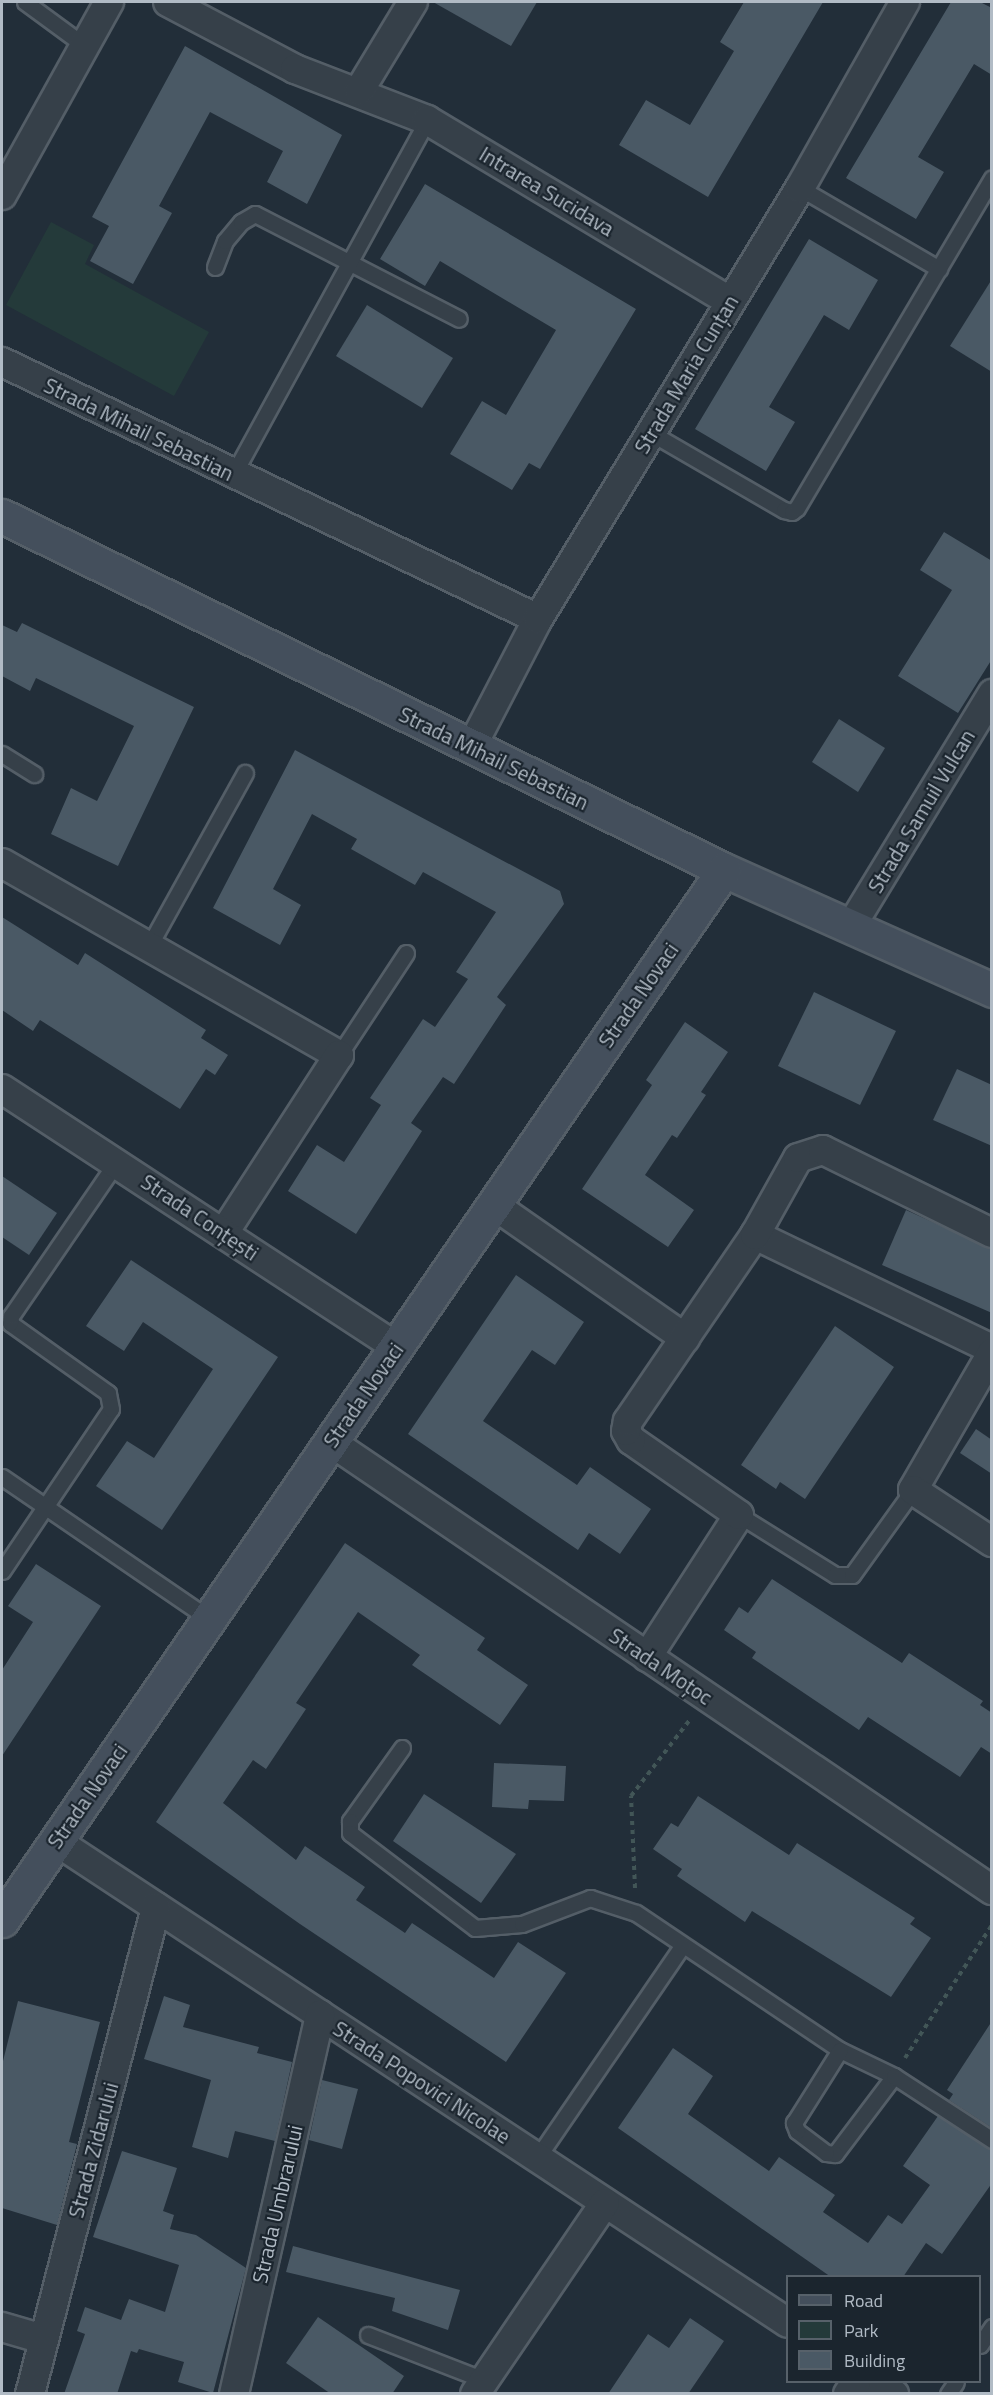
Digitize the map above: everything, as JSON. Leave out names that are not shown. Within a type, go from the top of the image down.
[{"type":"street","points":[[2,195],[110,2]]},
{"type":"street","name":"Intrarea Sucidava","points":[[168,2],[295,69],[359,91],[427,120],[729,301]]},
{"type":"street","points":[[359,91],[413,2]]},
{"type":"street","name":"Strada Maria Cunțan","points":[[471,748],[537,619],[729,301],[801,188],[905,2]]},
{"type":"street","name":"Strada Mihail Sebastian","points":[[2,362],[233,476],[537,619]]},
{"type":"street","name":"Strada Mihail Sebastian","points":[[2,516],[471,748],[724,870],[992,990]]},
{"type":"street","name":"Strada Samuil Vulcan","points":[[850,928],[992,694]]},
{"type":"street","points":[[2,863],[339,1055],[224,1233]]},
{"type":"street","name":"Strada Novaci","points":[[2,1920],[724,870]]},
{"type":"street","name":"Strada Conțești","points":[[2,1089],[117,1161],[396,1347]]},
{"type":"street","points":[[647,1656],[739,1515],[632,1440],[626,1431],[628,1421],[755,1235],[798,1158],[823,1150],[992,1233]]},
{"type":"street","points":[[494,1205],[685,1338]]},
{"type":"street","points":[[755,1235],[992,1351],[913,1490],[992,1542]]},
{"type":"street","name":"Strada Moțoc","points":[[331,1442],[990,1887]]},
{"type":"street","name":"Strada Popovici Nicolae","points":[[56,1841],[786,2322]]},
{"type":"street","name":"Strada Zidarului","points":[[30,2394],[156,1907]]},
{"type":"street","name":"Strada Umbrarului","points":[[234,2394],[320,2015]]},
{"type":"street","points":[[480,2387],[605,2203]]},
{"type":"street","points":[[2,2327],[43,2339]]},
{"type":"street","points":[[878,2383],[894,2394]]},
{"type":"lane","points":[[25,2],[85,46]]},
{"type":"lane","points":[[233,476],[427,120]]},
{"type":"lane","points":[[651,433],[792,512],[992,178]]},
{"type":"lane","points":[[801,188],[939,269]]},
{"type":"lane","points":[[215,267],[225,242],[241,222],[255,214],[350,265],[459,319]]},
{"type":"lane","points":[[2,754],[34,774]]},
{"type":"lane","points":[[149,946],[245,773]]},
{"type":"lane","points":[[339,1055],[406,953]]},
{"type":"lane","points":[[2,1571],[111,1409],[112,1400],[108,1393],[15,1329],[11,1316],[117,1161]]},
{"type":"lane","points":[[2,1477],[209,1619]]},
{"type":"lane","points":[[739,1515],[835,1575],[852,1575],[913,1490]]},
{"type":"lane","points":[[402,1748],[350,1821],[350,1833],[475,1928],[522,1924],[590,1898],[636,1913],[840,2050],[894,2076],[992,2140]]},
{"type":"lane","points":[[537,2158],[682,1946]]},
{"type":"lane","points":[[840,2050],[794,2124],[797,2131],[826,2153],[835,2154],[842,2147],[894,2076]]},
{"type":"lane","points":[[981,2343],[992,2326]]},
{"type":"lane","points":[[368,2335],[480,2387]]},
{"type":"path","points":[[636,1913],[631,1796],[708,1697]]},
{"type":"path","points":[[894,2076],[992,1925]]},
{"type":"green space","points":[[51,222],[94,245],[85,264],[209,332],[174,396],[6,305]]},
{"type":"building","points":[[433,2],[537,2],[511,46]]},
{"type":"building","points":[[744,2],[823,2],[708,197],[619,145],[646,100],[690,125],[734,51],[720,42]]},
{"type":"building","points":[[951,2],[980,2],[992,8],[992,75],[974,64],[918,157],[944,172],[916,219],[846,178]]},
{"type":"building","points":[[185,46],[342,135],[307,204],[267,182],[283,151],[210,112],[159,206],[172,213],[133,284],[90,261],[109,226],[92,217]]},
{"type":"building","points":[[425,184],[636,309],[540,469],[529,463],[512,490],[450,454],[482,401],[506,415],[556,330],[440,261],[425,286],[380,259]]},
{"type":"building","points":[[809,239],[878,280],[849,330],[824,315],[769,407],[795,422],[766,471],[695,429]]},
{"type":"building","points":[[992,279],[992,372],[950,346]]},
{"type":"building","points":[[367,305],[453,358],[422,408],[336,356]]},
{"type":"building","points":[[944,532],[992,561],[992,659],[958,713],[898,676],[952,590],[920,570]]},
{"type":"building","points":[[22,623],[194,707],[118,866],[51,834],[71,788],[97,801],[134,726],[36,678],[30,691],[2,676],[2,625],[17,632]]},
{"type":"building","points":[[839,719],[885,748],[858,792],[812,762]]},
{"type":"building","points":[[295,750],[560,891],[564,904],[497,997],[506,1005],[454,1084],[443,1077],[411,1123],[422,1131],[356,1234],[288,1191],[317,1145],[344,1162],[381,1105],[370,1098],[423,1019],[435,1027],[468,979],[456,972],[496,912],[423,872],[415,885],[351,849],[357,839],[312,814],[273,889],[301,905],[280,945],[213,908]]},
{"type":"building","points":[[2,917],[78,965],[85,953],[206,1030],[201,1038],[228,1055],[215,1075],[206,1069],[180,1109],[40,1020],[33,1031],[2,1010]]},
{"type":"building","points":[[814,992],[896,1031],[860,1105],[778,1066]]},
{"type":"building","points":[[685,1022],[728,1052],[701,1092],[706,1095],[677,1138],[672,1135],[645,1175],[694,1210],[668,1247],[582,1189],[652,1085],[646,1080]]},
{"type":"building","points":[[957,1069],[992,1085],[992,1146],[933,1120]]},
{"type":"building","points":[[2,1176],[57,1213],[29,1255],[2,1237]]},
{"type":"building","points":[[906,1210],[992,1249],[992,1313],[882,1265]]},
{"type":"building","points":[[131,1260],[278,1357],[162,1530],[96,1486],[127,1441],[154,1458],[213,1369],[143,1322],[124,1351],[86,1326]]},
{"type":"building","points":[[516,1275],[584,1322],[555,1365],[532,1350],[483,1421],[577,1485],[590,1467],[651,1509],[620,1554],[589,1533],[578,1550],[408,1434]]},
{"type":"building","points":[[835,1326],[894,1367],[805,1499],[780,1482],[776,1489],[741,1465]]},
{"type":"building","points":[[976,1429],[992,1440],[992,1474],[960,1453]]},
{"type":"building","points":[[345,1543],[485,1638],[477,1650],[528,1685],[500,1725],[412,1665],[420,1655],[358,1612],[296,1703],[306,1709],[266,1769],[253,1760],[223,1803],[296,1860],[305,1846],[365,1887],[356,1900],[405,1933],[412,1923],[494,1978],[518,1942],[566,1973],[506,2062],[300,1924],[156,1822]]},
{"type":"building","points":[[36,1564],[101,1606],[2,1756],[2,1670],[33,1622],[8,1606]]},
{"type":"building","points":[[772,1579],[902,1663],[909,1653],[983,1701],[980,1705],[992,1713],[992,1754],[981,1747],[960,1777],[868,1717],[859,1730],[752,1658],[756,1652],[724,1630],[739,1607],[748,1613]]},
{"type":"building","points":[[494,1763],[566,1766],[564,1801],[529,1800],[528,1809],[492,1807]]},
{"type":"building","points":[[424,1794],[516,1854],[481,1903],[393,1841]]},
{"type":"building","points":[[698,1796],[789,1855],[797,1843],[915,1918],[910,1924],[931,1938],[891,1997],[752,1911],[745,1922],[677,1876],[682,1869],[653,1849],[671,1823],[678,1827]]},
{"type":"building","points":[[164,1996],[190,2005],[183,2027],[259,2047],[257,2053],[292,2062],[275,2141],[235,2131],[228,2158],[192,2147],[211,2080],[144,2059]]},
{"type":"building","points":[[18,2001],[100,2022],[69,2142],[77,2144],[57,2225],[2,2208],[2,2065]]},
{"type":"building","points":[[992,2021],[992,2128],[949,2100],[953,2094],[947,2090]]},
{"type":"building","points":[[673,2048],[713,2076],[688,2114],[769,2171],[779,2157],[835,2195],[823,2212],[868,2243],[888,2215],[902,2224],[930,2185],[903,2166],[938,2116],[992,2150],[992,2183],[942,2254],[926,2243],[904,2275],[828,2275],[618,2128]]},
{"type":"building","points":[[322,2080],[358,2089],[342,2149],[309,2140]]},
{"type":"building","points":[[122,2151],[177,2168],[163,2211],[174,2215],[170,2229],[196,2235],[246,2268],[213,2393],[178,2382],[184,2362],[139,2349],[137,2353],[131,2351],[117,2394],[64,2394],[85,2334],[77,2331],[85,2307],[121,2320],[129,2299],[165,2312],[179,2265],[93,2237]]},
{"type":"building","points":[[293,2246],[460,2290],[448,2330],[392,2311],[395,2298],[286,2272]]},
{"type":"building","points":[[318,2317],[404,2376],[392,2394],[331,2394],[286,2363]]},
{"type":"building","points":[[690,2318],[724,2341],[688,2394],[608,2394],[648,2334],[669,2348]]}]
